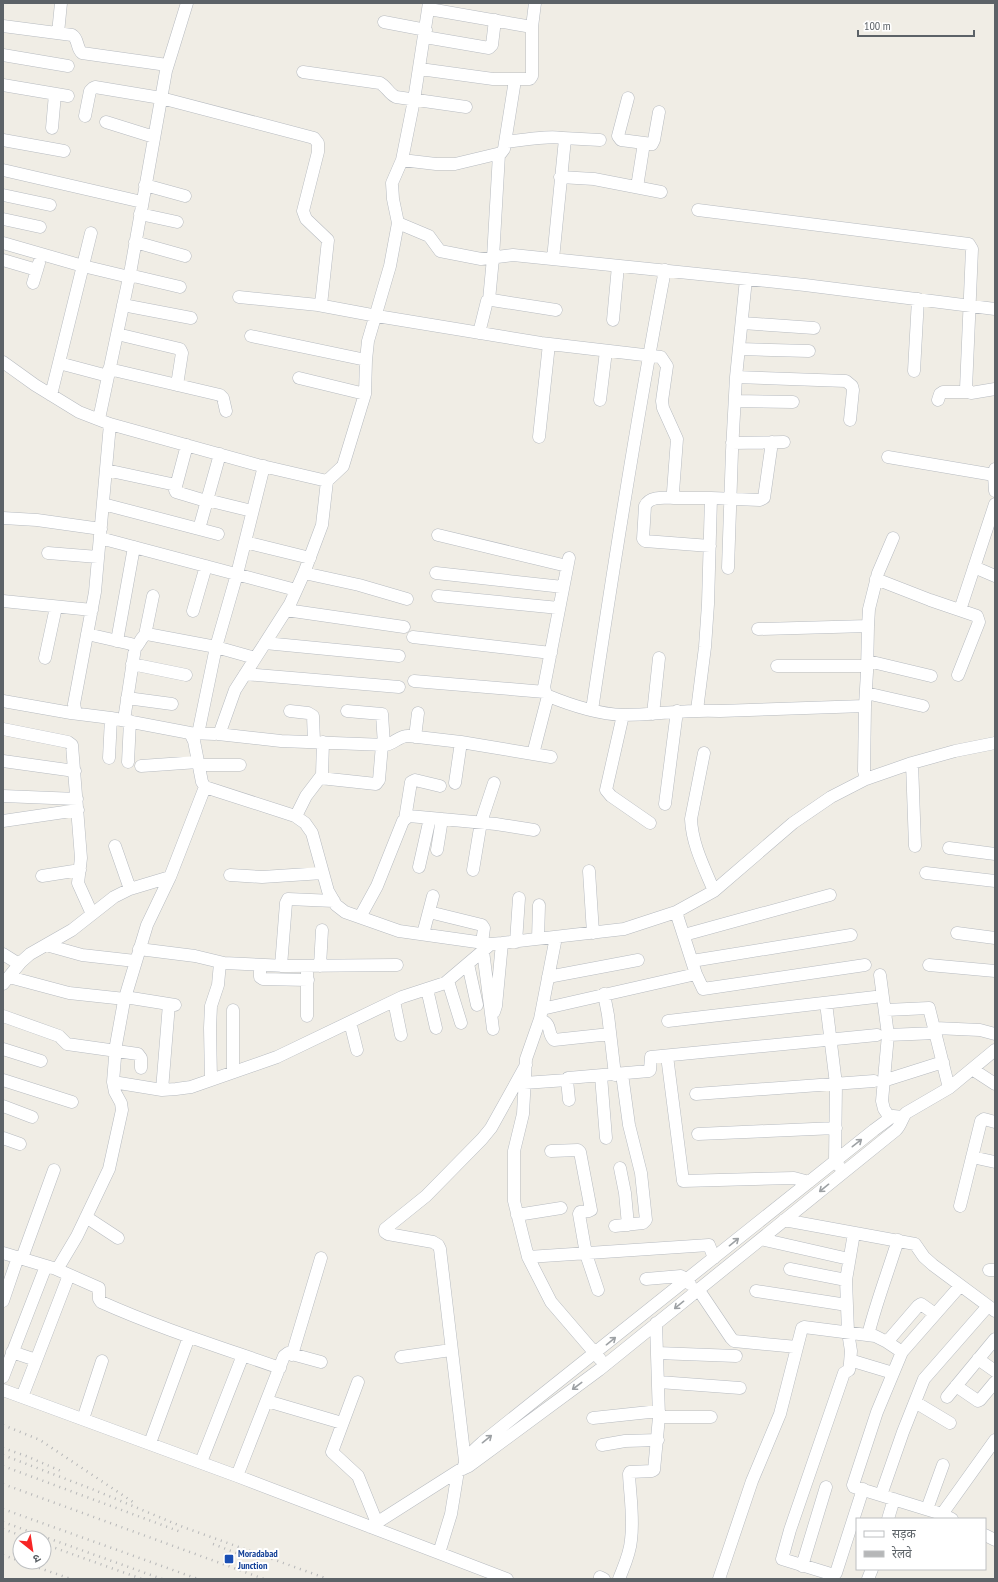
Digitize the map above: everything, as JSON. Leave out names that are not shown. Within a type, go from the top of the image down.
[{"type":"street","points":[[58,33],[61,3]]},
{"type":"street","points":[[99,419],[129,276],[167,65],[187,3]]},
{"type":"street","points":[[420,69],[493,79],[515,80],[531,78],[534,3]]},
{"type":"street","points":[[218,734],[240,682],[286,610],[304,572],[322,525],[327,481],[343,466],[365,394],[368,341],[377,316],[390,266],[398,223],[393,199],[392,183],[402,160],[420,69],[429,6],[532,26]]},
{"type":"street","points":[[384,22],[489,48],[492,45],[495,20]]},
{"type":"street","points":[[3,26],[74,36],[78,49],[82,53],[167,65]]},
{"type":"street","points":[[3,55],[68,66]]},
{"type":"street","points":[[303,72],[380,83],[393,95],[414,100],[466,107]]},
{"type":"street","points":[[402,160],[447,165],[499,154],[504,149],[515,80]]},
{"type":"street","points":[[3,86],[68,96]]},
{"type":"street","points":[[85,116],[90,92],[93,88],[161,98],[314,138],[318,143],[318,152],[303,211],[306,219],[328,240],[321,305]]},
{"type":"street","points":[[52,128],[56,94]]},
{"type":"street","points":[[628,98],[618,136],[621,140],[644,144],[654,143],[659,112]]},
{"type":"street","points":[[106,122],[154,137]]},
{"type":"street","points":[[505,142],[553,138],[600,140]]},
{"type":"street","points":[[553,259],[560,177],[565,141],[563,138]]},
{"type":"street","points":[[3,140],[64,151]]},
{"type":"street","points":[[637,187],[644,144]]},
{"type":"street","points":[[479,333],[486,303],[489,300],[494,258],[499,154]]},
{"type":"street","points":[[3,170],[141,208],[177,222]]},
{"type":"street","points":[[560,177],[594,179],[660,192]]},
{"type":"street","points":[[145,185],[185,196]]},
{"type":"street","points":[[3,195],[50,205]]},
{"type":"street","points":[[698,210],[965,243],[972,249],[966,386],[966,389],[969,392]]},
{"type":"street","points":[[3,218],[40,227]]},
{"type":"street","points":[[398,223],[429,236],[440,252],[476,258],[494,258],[513,255],[805,284],[995,309]]},
{"type":"street","points":[[51,395],[91,233]]},
{"type":"street","points":[[135,242],[185,256]]},
{"type":"street","points":[[3,243],[83,266],[180,287]]},
{"type":"street","points":[[33,283],[42,254]]},
{"type":"street","points":[[3,260],[37,270]]},
{"type":"street","points":[[613,320],[618,266]]},
{"type":"street","points":[[592,710],[648,356],[665,270]]},
{"type":"street","points":[[728,568],[732,442],[736,377],[746,279]]},
{"type":"street","points":[[240,297],[321,305],[377,316],[549,344],[661,357],[667,366],[662,401],[663,408],[676,436],[673,492],[676,498]]},
{"type":"street","points":[[914,371],[918,299]]},
{"type":"street","points":[[489,300],[556,310]]},
{"type":"street","points":[[123,305],[191,318]]},
{"type":"street","points":[[742,323],[814,328]]},
{"type":"street","points":[[117,334],[180,348],[182,353],[177,385]]},
{"type":"street","points":[[251,336],[366,360]]},
{"type":"street","points":[[539,437],[549,344]]},
{"type":"street","points":[[740,349],[809,351]]},
{"type":"street","points":[[600,400],[606,351]]},
{"type":"street","points":[[3,362],[35,386],[79,412],[110,424],[264,466],[327,481]]},
{"type":"street","points":[[59,363],[177,385],[220,395],[223,398],[226,411]]},
{"type":"street","points":[[736,377],[846,381],[852,386],[853,390],[850,420]]},
{"type":"street","points":[[299,378],[365,394]]},
{"type":"street","points":[[938,400],[940,394],[943,392],[969,392],[995,389]]},
{"type":"street","points":[[735,401],[793,402]]},
{"type":"street","points":[[71,713],[75,709],[74,704],[92,610],[110,424]]},
{"type":"street","points":[[710,546],[645,541],[643,539],[645,506],[647,502],[652,499],[730,498],[760,500],[764,498],[778,442],[732,442]]},
{"type":"street","points":[[187,445],[176,485],[176,492],[252,511]]},
{"type":"street","points":[[199,529],[220,454]]},
{"type":"street","points":[[888,457],[994,472],[995,491]]},
{"type":"street","points":[[264,466],[192,737],[202,782],[205,787],[296,816],[305,823],[312,833],[328,891],[334,901],[345,912],[399,931],[489,945],[624,929],[676,912],[714,891],[781,833],[831,797],[866,779],[912,763],[955,751],[995,743]]},
{"type":"street","points":[[106,470],[176,485]]},
{"type":"street","points":[[698,710],[705,647],[711,498]]},
{"type":"street","points":[[103,504],[218,534]]},
{"type":"street","points":[[960,610],[995,504]]},
{"type":"street","points":[[3,518],[37,520],[100,533],[134,547],[296,590]]},
{"type":"street","points":[[438,535],[568,562],[551,653],[546,694],[533,754]]},
{"type":"street","points":[[866,779],[864,771],[864,706],[868,663],[869,609],[876,580],[893,538]]},
{"type":"street","points":[[245,542],[310,558]]},
{"type":"street","points":[[117,641],[134,547]]},
{"type":"street","points":[[48,553],[98,557]]},
{"type":"street","points":[[193,610],[206,566]]},
{"type":"street","points":[[974,567],[995,576]]},
{"type":"street","points":[[304,572],[359,585],[407,599]]},
{"type":"street","points":[[436,573],[563,588]]},
{"type":"street","points":[[876,580],[977,616],[979,622],[958,675]]},
{"type":"street","points":[[128,762],[127,698],[132,664],[135,648],[138,646],[144,635],[153,596]]},
{"type":"street","points":[[438,596],[560,608]]},
{"type":"street","points":[[3,601],[92,610]]},
{"type":"street","points":[[45,658],[56,607]]},
{"type":"street","points":[[286,610],[404,627]]},
{"type":"street","points":[[758,629],[868,626]]},
{"type":"street","points":[[87,634],[131,644],[135,648]]},
{"type":"street","points":[[144,635],[216,647],[255,658]]},
{"type":"street","points":[[413,637],[551,653]]},
{"type":"street","points":[[265,643],[399,656]]},
{"type":"street","points":[[653,714],[659,658]]},
{"type":"street","points":[[777,666],[868,663],[931,676]]},
{"type":"street","points":[[132,664],[186,675]]},
{"type":"street","points":[[414,681],[546,694],[592,710],[623,715],[698,710],[720,711],[864,706]]},
{"type":"street","points":[[240,682],[399,687]]},
{"type":"street","points":[[866,693],[923,706]]},
{"type":"street","points":[[127,698],[172,704]]},
{"type":"street","points":[[3,700],[71,713],[111,718],[194,733],[284,741],[383,745],[392,743],[404,736],[461,742],[551,757]]},
{"type":"street","points":[[290,711],[308,713],[313,716],[319,742],[322,772],[320,778],[308,793],[296,816]]},
{"type":"street","points":[[320,778],[376,784],[380,780],[383,745],[382,714],[348,711]]},
{"type":"street","points":[[665,804],[677,711]]},
{"type":"street","points":[[415,737],[418,713]]},
{"type":"street","points":[[623,715],[606,790],[611,796],[650,823]]},
{"type":"street","points":[[109,758],[111,718]]},
{"type":"street","points":[[3,729],[70,743],[73,747],[81,858],[78,883],[92,914]]},
{"type":"street","points":[[455,783],[461,742]]},
{"type":"street","points":[[704,753],[691,819],[692,832],[714,891]]},
{"type":"street","points":[[3,760],[75,771]]},
{"type":"street","points":[[912,763],[915,846]]},
{"type":"street","points":[[141,766],[198,764],[240,766]]},
{"type":"street","points":[[360,917],[405,819],[411,782],[415,780],[440,786]]},
{"type":"street","points":[[473,870],[481,822],[494,783]]},
{"type":"street","points":[[3,1252],[58,1268],[86,1217],[109,1169],[122,1110],[122,1103],[114,1092],[113,1082],[116,1050],[125,998],[147,925],[170,877],[205,787]]},
{"type":"street","points":[[3,796],[77,805]]},
{"type":"street","points":[[3,821],[77,805]]},
{"type":"street","points":[[405,819],[410,816],[481,822],[534,830]]},
{"type":"street","points":[[419,867],[430,818]]},
{"type":"street","points":[[437,850],[442,819]]},
{"type":"street","points":[[114,846],[130,889]]},
{"type":"street","points":[[949,848],[995,854]]},
{"type":"street","points":[[42,876],[80,870]]},
{"type":"street","points":[[589,871],[593,933]]},
{"type":"street","points":[[230,875],[262,877],[323,873]]},
{"type":"street","points":[[926,873],[995,881]]},
{"type":"street","points":[[6,976],[30,954],[72,930],[114,897],[130,889],[170,877]]},
{"type":"street","points":[[684,935],[830,895]]},
{"type":"street","points":[[423,934],[433,896]]},
{"type":"street","points":[[516,942],[519,898]]},
{"type":"street","points":[[281,966],[286,903],[288,899],[334,901]]},
{"type":"street","points":[[538,939],[539,905]]},
{"type":"street","points":[[429,912],[482,925],[484,928],[489,945],[496,1006],[491,1016]]},
{"type":"street","points":[[676,912],[696,974],[701,987],[704,989],[865,965]]},
{"type":"street","points":[[320,966],[322,930]]},
{"type":"street","points":[[957,933],[995,938]]},
{"type":"street","points":[[692,961],[851,935]]},
{"type":"street","points":[[556,937],[541,1014],[526,1059],[522,1113],[514,1151],[514,1201],[528,1257],[545,1293],[605,1365]]},
{"type":"street","points":[[46,945],[82,955],[135,961]]},
{"type":"street","points":[[113,1082],[162,1090],[191,1087],[283,1054],[394,1001],[439,986],[448,981],[489,945]]},
{"type":"street","points":[[489,945],[491,1016],[493,1029]]},
{"type":"street","points":[[139,950],[195,956],[220,963],[281,966],[397,965]]},
{"type":"street","points":[[3,954],[19,964]]},
{"type":"street","points":[[548,977],[638,960]]},
{"type":"street","points":[[211,1080],[211,1006],[218,985],[220,963]]},
{"type":"street","points":[[468,964],[477,1005]]},
{"type":"street","points":[[260,965],[260,976],[262,979],[308,980]]},
{"type":"street","points":[[929,965],[995,971]]},
{"type":"street","points":[[307,966],[307,1016]]},
{"type":"street","points":[[541,1014],[604,994],[696,974]]},
{"type":"street","points":[[880,975],[886,1010],[878,1081],[883,1106],[886,1113],[885,1122]]},
{"type":"street","points":[[6,976],[69,993],[125,998],[172,1005],[162,1090]]},
{"type":"street","points":[[448,981],[461,1023]]},
{"type":"street","points":[[427,989],[436,1028]]},
{"type":"street","points":[[604,994],[618,1075],[641,1173],[646,1220],[643,1223],[615,1226]]},
{"type":"street","points":[[668,1021],[875,997]]},
{"type":"street","points":[[394,1001],[401,1036]]},
{"type":"street","points":[[826,1003],[836,1084],[835,1161],[844,1172]]},
{"type":"street","points":[[886,1010],[929,1008],[949,1088]]},
{"type":"street","points":[[233,1010],[233,1072]]},
{"type":"street","points":[[541,1014],[547,1022],[554,1040],[610,1034]]},
{"type":"street","points":[[3,1016],[59,1036],[67,1044],[116,1050],[140,1055],[141,1068]]},
{"type":"street","points":[[350,1022],[357,1050]]},
{"type":"street","points":[[524,1083],[650,1071],[650,1058],[667,1056],[935,1030],[980,1030],[995,1034]]},
{"type":"street","points":[[3,1049],[42,1061]]},
{"type":"street","points":[[462,1467],[469,1466],[605,1365],[891,1134],[901,1124],[903,1117],[912,1109],[949,1088],[995,1050]]},
{"type":"street","points":[[667,1056],[682,1181],[794,1178],[809,1182]]},
{"type":"street","points":[[696,1094],[878,1081],[943,1062]]},
{"type":"street","points":[[439,1553],[451,1514],[462,1467],[441,1256],[438,1245],[433,1242],[388,1234],[385,1232],[385,1229],[426,1196],[491,1128],[526,1065]]},
{"type":"street","points":[[972,1069],[995,1084]]},
{"type":"street","points":[[602,1076],[606,1138]]},
{"type":"street","points":[[3,1080],[72,1102]]},
{"type":"street","points":[[566,1080],[569,1100]]},
{"type":"street","points":[[3,1106],[32,1117]]},
{"type":"street","points":[[503,1106],[522,1113]]},
{"type":"street","points":[[374,1525],[462,1467],[470,1455],[484,1441],[595,1354],[835,1161],[885,1122],[896,1115],[903,1117]]},
{"type":"street","points":[[960,1206],[982,1119],[995,1122]]},
{"type":"street","points":[[698,1134],[836,1128]]},
{"type":"street","points":[[3,1138],[20,1144]]},
{"type":"street","points":[[551,1151],[578,1150],[580,1152],[591,1210],[580,1212],[579,1214],[586,1254],[598,1290]]},
{"type":"street","points":[[972,1157],[995,1162]]},
{"type":"street","points":[[620,1168],[625,1193],[628,1225]]},
{"type":"street","points":[[3,1301],[54,1170]]},
{"type":"street","points":[[517,1215],[561,1208]]},
{"type":"street","points":[[86,1217],[118,1238]]},
{"type":"street","points":[[784,1220],[898,1240],[917,1245],[928,1261],[991,1309],[927,1375],[915,1402],[881,1495]]},
{"type":"street","points":[[854,1233],[846,1280],[848,1332],[851,1351],[849,1370],[844,1373],[782,1558],[832,1575],[836,1573],[863,1490]]},
{"type":"street","points":[[761,1239],[849,1259]]},
{"type":"street","points":[[868,1335],[878,1298],[898,1240]]},
{"type":"street","points":[[528,1257],[709,1245],[714,1258]]},
{"type":"street","points":[[292,1355],[321,1258]]},
{"type":"street","points":[[51,1267],[99,1288],[101,1302],[189,1337],[280,1368]]},
{"type":"street","points":[[3,1377],[12,1352],[51,1267]]},
{"type":"street","points":[[790,1269],[846,1280]]},
{"type":"street","points":[[22,1397],[68,1275]]},
{"type":"street","points":[[646,1279],[681,1276],[697,1290],[734,1341],[797,1347]]},
{"type":"street","points":[[938,1515],[894,1499],[854,1487],[853,1485],[877,1412],[902,1352],[960,1286]]},
{"type":"street","points":[[756,1290],[847,1305]]},
{"type":"street","points":[[887,1342],[921,1304],[935,1314]]},
{"type":"street","points":[[619,1579],[628,1557],[631,1540],[632,1521],[629,1474],[630,1472],[654,1470],[658,1440],[659,1414],[656,1323]]},
{"type":"street","points":[[719,1579],[752,1481],[780,1414],[802,1328],[804,1327],[868,1335],[887,1342],[902,1352]]},
{"type":"street","points":[[150,1443],[189,1337]]},
{"type":"street","points":[[947,1397],[995,1339]]},
{"type":"street","points":[[401,1357],[451,1350]]},
{"type":"street","points":[[12,1352],[36,1360]]},
{"type":"street","points":[[657,1353],[736,1356]]},
{"type":"street","points":[[237,1476],[284,1356],[288,1354],[321,1362]]},
{"type":"street","points":[[201,1462],[243,1355]]},
{"type":"street","points":[[978,1359],[995,1371]]},
{"type":"street","points":[[83,1419],[102,1361]]},
{"type":"street","points":[[850,1363],[852,1361],[893,1373]]},
{"type":"street","points":[[358,1382],[332,1452],[358,1476],[374,1525]]},
{"type":"street","points":[[659,1382],[740,1388]]},
{"type":"street","points":[[956,1386],[978,1401],[995,1382]]},
{"type":"street","points":[[3,1390],[374,1525],[439,1553],[507,1579]]},
{"type":"street","points":[[267,1401],[342,1423]]},
{"type":"street","points":[[915,1402],[950,1423]]},
{"type":"street","points":[[593,1418],[659,1414],[711,1417]]},
{"type":"street","points":[[602,1445],[625,1441],[658,1440]]},
{"type":"street","points":[[938,1515],[995,1440]]},
{"type":"street","points":[[938,1515],[943,1466]]},
{"type":"street","points":[[802,1566],[826,1487]]},
{"type":"street","points":[[888,1518],[894,1499]]},
{"type":"street","points":[[986,1536],[995,1540]]},
{"type":"railway","points":[[3,1425],[40,1440],[133,1502]]},
{"type":"railway","points":[[3,1448],[61,1471]]},
{"type":"railway","points":[[3,1455],[92,1489],[183,1527],[328,1579]]},
{"type":"railway","points":[[3,1466],[181,1532]]},
{"type":"railway","points":[[3,1484],[264,1579]]},
{"type":"railway","points":[[3,1509],[198,1579]]},
{"type":"railway","points":[[3,1522],[162,1579]]},
{"type":"railway","points":[[3,1529],[12,1532]]},
{"type":"railway","points":[[213,1544],[239,1554]]},
{"type":"railway","points":[[52,1547],[142,1579]]},
{"type":"railway","points":[[3,1555],[12,1558]]},
{"type":"railway","points":[[45,1570],[71,1579]]},
{"type":"place","name":"Moradabad Junction","points":[[229,1559]]}]
